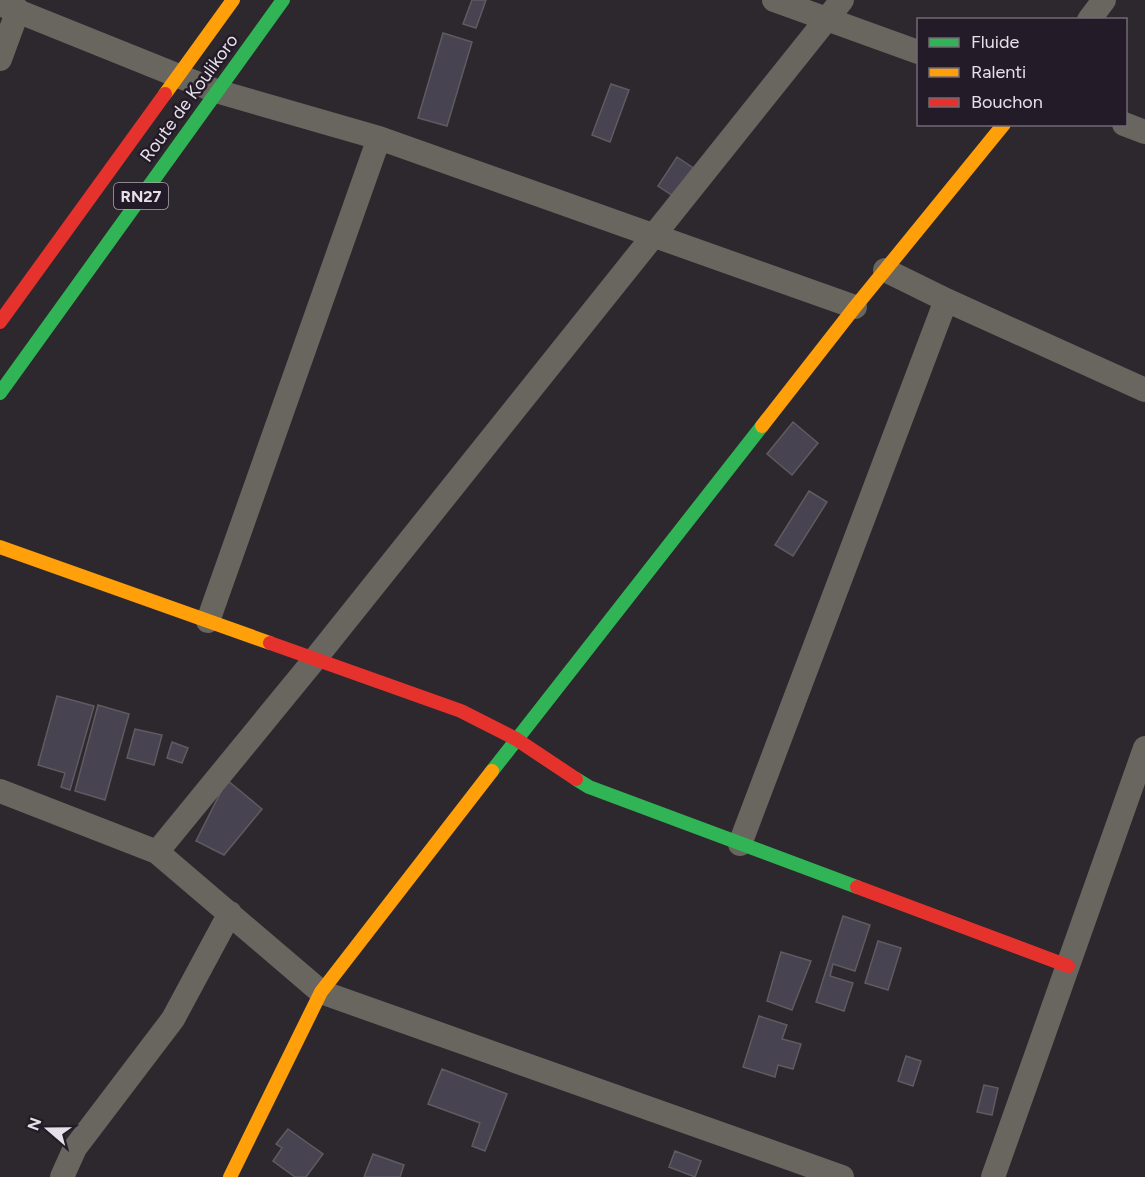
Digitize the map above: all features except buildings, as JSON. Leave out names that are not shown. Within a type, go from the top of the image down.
[{"type":"street","name":"Route de Koulikoro","points":[[0,322],[233,0]]},
{"type":"street","name":"Route de Koulikoro","points":[[0,393],[283,0]]},
{"type":"street","points":[[774,0],[917,52]]},
{"type":"street","points":[[157,852],[315,659],[842,0]]},
{"type":"street","points":[[1090,18],[1104,0]]},
{"type":"street","points":[[0,59],[9,7],[216,91],[379,138],[855,307]]},
{"type":"street","points":[[1127,125],[1145,132]]},
{"type":"street","points":[[230,1177],[321,992],[516,738],[855,307],[1002,126]]},
{"type":"street","points":[[208,621],[379,138]]},
{"type":"street","points":[[885,270],[1145,390]]},
{"type":"street","points":[[740,844],[946,300]]},
{"type":"street","points":[[0,547],[461,711],[516,738],[589,787],[1068,966]]},
{"type":"street","points":[[993,1177],[1145,748]]},
{"type":"street","points":[[0,791],[157,852],[321,992],[842,1177]]},
{"type":"street","points":[[62,1177],[75,1148],[173,1019],[230,913]]},
{"type":"traffic: fast","points":[[0,393],[283,0]]},
{"type":"traffic: fast","points":[[492,771],[762,426]]},
{"type":"traffic: fast","points":[[576,779],[589,787],[857,887]]},
{"type":"traffic: slow","points":[[165,94],[233,0]]},
{"type":"traffic: slow","points":[[762,426],[855,307],[1002,126]]},
{"type":"traffic: slow","points":[[0,547],[270,643]]},
{"type":"traffic: slow","points":[[230,1177],[321,992],[492,771]]},
{"type":"traffic: jam","points":[[0,322],[165,94]]},
{"type":"traffic: jam","points":[[270,643],[461,711],[516,739],[576,779]]},
{"type":"traffic: jam","points":[[857,887],[1068,966]]}]
